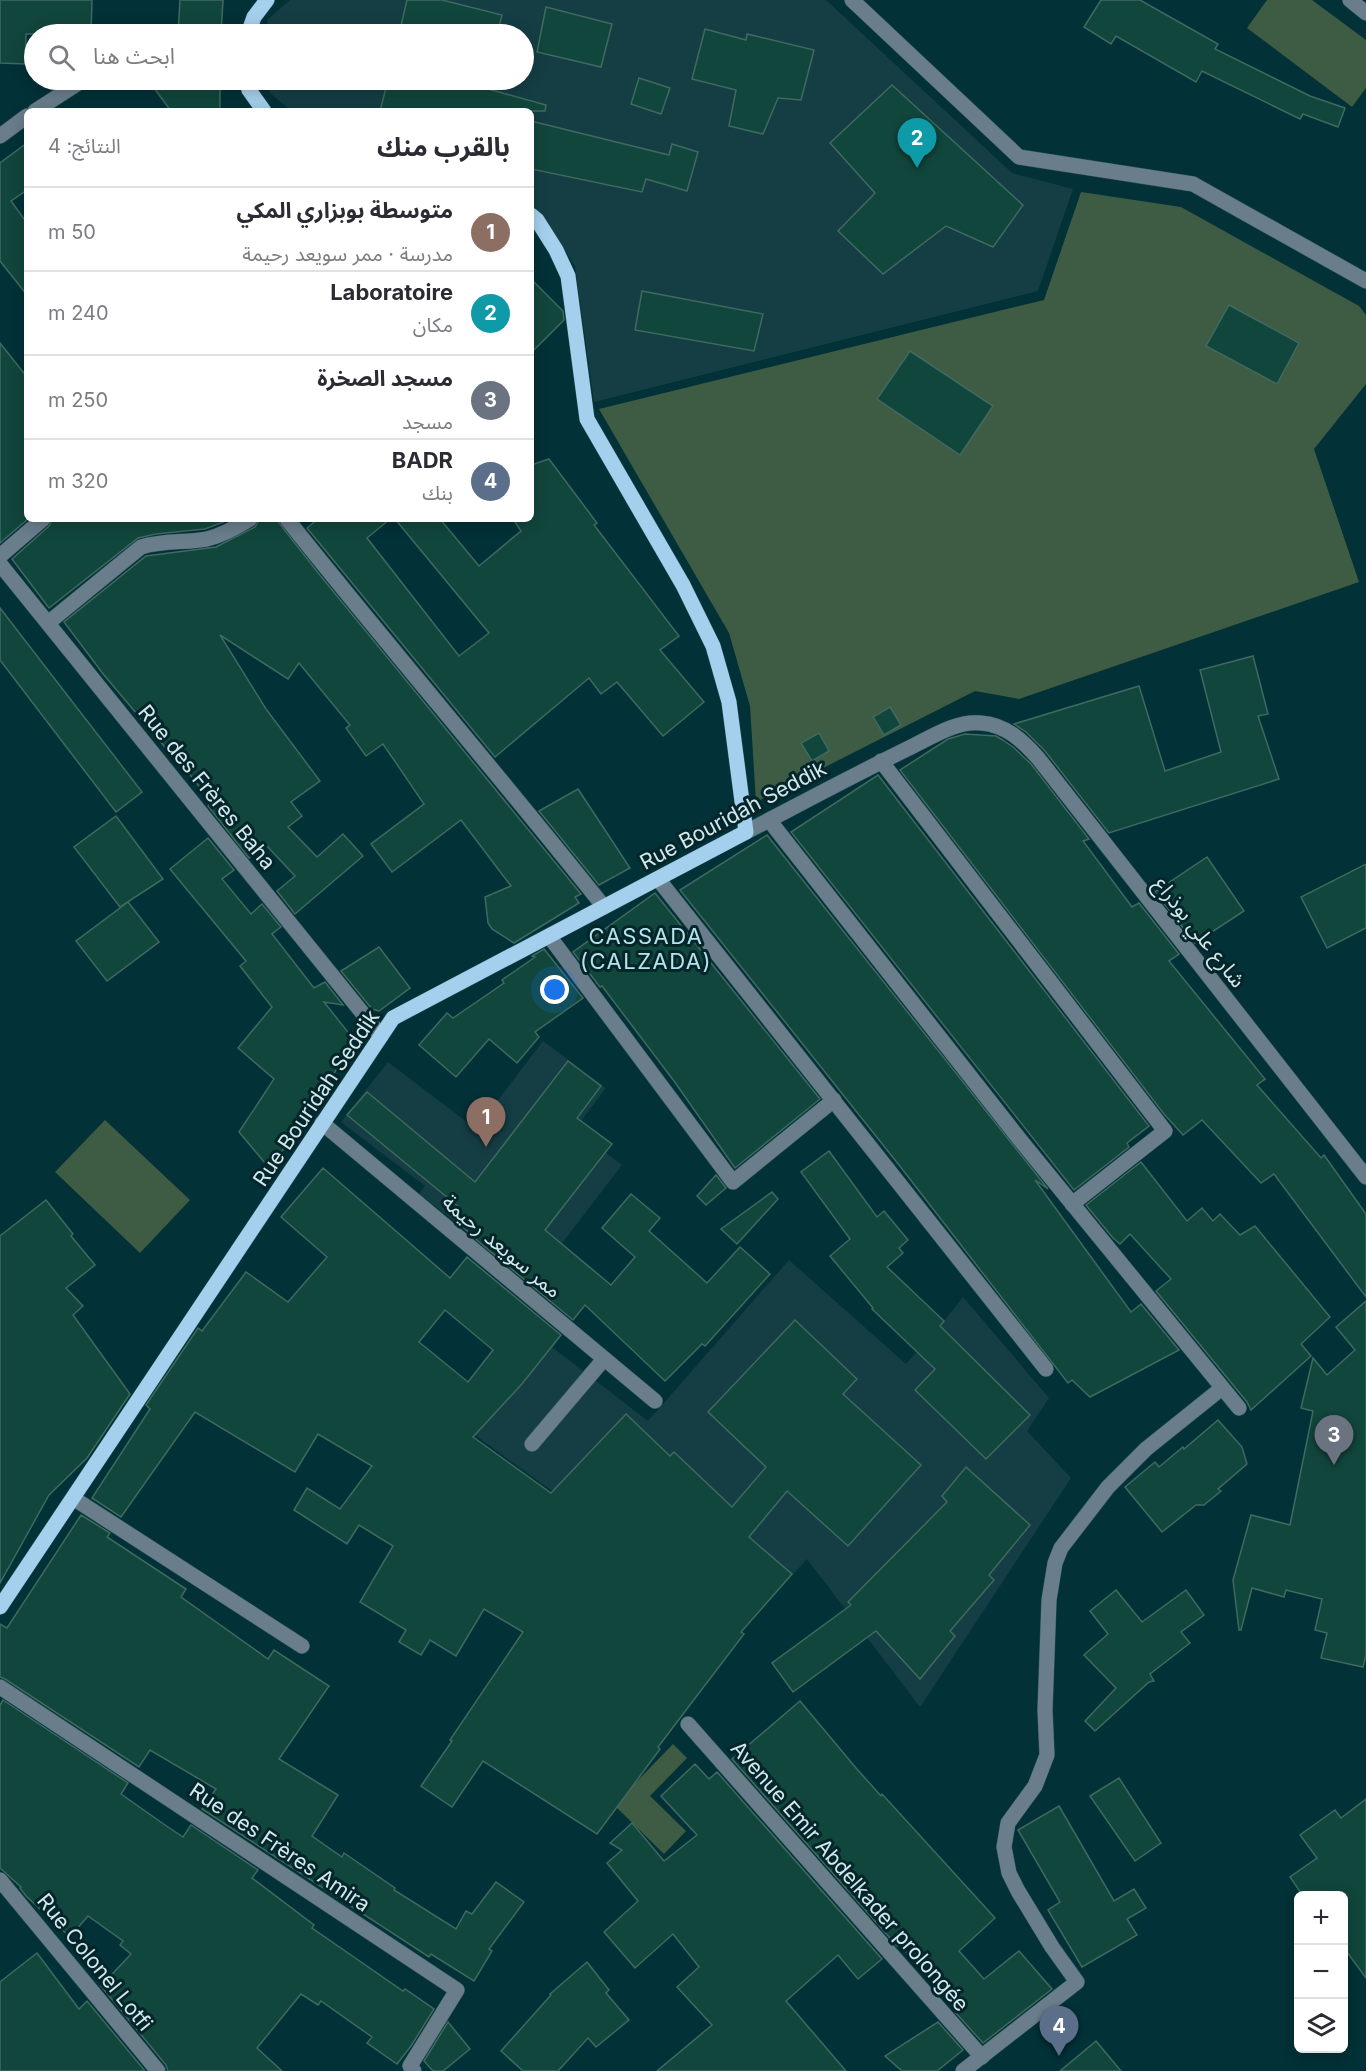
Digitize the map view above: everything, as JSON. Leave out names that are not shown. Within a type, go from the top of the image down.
[{"type":"main road","points":[[252,24],[267,0]]},
{"type":"main road","points":[[249,90],[262,108]]},
{"type":"main road","points":[[534,218],[556,250],[568,276],[587,419],[683,585],[713,646],[729,702],[746,832]]},
{"type":"main road","name":"Rue Bouridah Seddik","points":[[0,1607],[393,1018],[746,832]]},
{"type":"street","points":[[852,0],[1018,157],[1193,184],[1366,281]]},
{"type":"street","points":[[1350,0],[1366,13]]},
{"type":"street","points":[[40,108],[68,90]]},
{"type":"street","points":[[0,136],[24,118]]},
{"type":"street","points":[[0,556],[40,522]]},
{"type":"street","points":[[48,623],[141,548],[153,544],[208,538],[229,532],[245,522]]},
{"type":"street","points":[[289,522],[369,622],[541,827],[604,907]]},
{"type":"street","name":"Rue des Frères Baha","points":[[0,564],[381,1036]]},
{"type":"street","name":"Rue Bouridah Seddik","points":[[746,832],[881,761],[959,726],[974,723],[992,724]]},
{"type":"street","name":"شارع علي بوذراع","points":[[992,724],[1015,736],[1038,758],[1366,1177]]},
{"type":"street","points":[[881,761],[1165,1131],[1072,1204]]},
{"type":"street","points":[[769,820],[1021,1141],[1239,1408]]},
{"type":"street","points":[[658,879],[1046,1369]]},
{"type":"street","points":[[549,936],[733,1182],[834,1100]]},
{"type":"street","name":"ممر سويعد رحيمة","points":[[322,1123],[655,1401]]},
{"type":"street","points":[[532,1444],[604,1359]]},
{"type":"street","points":[[963,2071],[1077,1982],[1052,1947],[1018,1891],[1009,1873],[1004,1847],[1008,1823],[1035,1786],[1047,1755],[1045,1710],[1049,1600],[1055,1563],[1061,1548],[1108,1487],[1146,1449],[1222,1388]]},
{"type":"street","points":[[73,1498],[302,1646]]},
{"type":"street","name":"Rue des Frères Amira","points":[[0,1687],[457,1990],[410,2066],[414,2071]]},
{"type":"street","name":"Avenue Emir Abdelkader prolongée","points":[[688,1724],[982,2057]]},
{"type":"street","name":"Rue Colonel Lotfi","points":[[0,1880],[158,2071]]},
{"type":"shaded area","points":[[290,0],[826,0],[1012,173],[1073,189],[1038,291],[594,402],[575,266],[544,217],[534,210],[534,108],[288,108],[269,90],[534,90],[534,24],[267,24],[268,19]]},
{"type":"shaded area","points":[[543,1041],[606,1088],[575,1129],[622,1165],[533,1281],[419,1194],[425,1186],[341,1122],[388,1062],[476,1129]]},
{"type":"shaded area","points":[[789,1260],[906,1364],[963,1297],[1049,1398],[1027,1431],[1071,1478],[920,1707],[807,1559],[743,1630],[475,1435],[552,1347],[648,1421]]},
{"type":"green space","points":[[1267,0],[1312,0],[1366,40],[1366,88],[1352,107],[1247,28]]},
{"type":"green space","points":[[1081,192],[1181,207],[1359,306],[1366,315],[1366,384],[1314,449],[1359,582],[1019,699],[975,691],[756,802],[750,706],[729,633],[599,409],[1044,300]]},
{"type":"green space","points":[[105,1120],[190,1200],[140,1253],[55,1172]]},
{"type":"green space","points":[[673,1744],[687,1758],[650,1796],[686,1831],[664,1854],[614,1805]]},
{"type":"building","points":[[0,0],[92,0],[91,24],[24,24],[24,64],[0,63]]},
{"type":"building","points":[[180,0],[223,0],[222,24],[179,24]]},
{"type":"building","points":[[407,0],[442,0],[502,15],[500,24],[401,24]]},
{"type":"building","points":[[1101,0],[1140,0],[1218,44],[1215,49],[1310,96],[1345,108],[1338,127],[1303,114],[1300,119],[1202,71],[1196,82],[1116,36],[1111,44],[1084,27]]},
{"type":"building","points":[[546,7],[612,24],[601,67],[537,52]]},
{"type":"building","points":[[705,29],[746,40],[747,34],[814,50],[801,100],[778,98],[763,134],[729,126],[736,90],[692,79]]},
{"type":"building","points":[[639,78],[670,88],[661,114],[631,104]]},
{"type":"building","points":[[892,85],[1023,205],[993,247],[946,226],[883,274],[838,231],[875,193],[830,143]]},
{"type":"building","points":[[155,90],[220,90],[220,108],[169,108]]},
{"type":"building","points":[[385,90],[491,90],[546,105],[545,111],[534,111],[534,108],[381,108]]},
{"type":"building","points":[[534,122],[669,155],[672,144],[698,152],[687,191],[646,179],[642,192],[534,170]]},
{"type":"building","points":[[24,145],[24,192],[11,201],[24,219],[24,291],[0,261],[0,163]]},
{"type":"building","points":[[534,282],[563,311],[564,320],[534,350]]},
{"type":"building","points":[[642,291],[763,314],[754,351],[635,330]]},
{"type":"building","points":[[1229,305],[1299,343],[1277,384],[1206,346]]},
{"type":"building","points":[[0,343],[24,373],[24,522],[0,543]]},
{"type":"building","points":[[910,351],[993,406],[960,455],[877,399]]},
{"type":"building","points":[[549,459],[597,523],[594,525],[679,636],[660,650],[704,702],[663,736],[617,682],[601,694],[589,678],[495,757],[307,528],[314,522],[386,522],[367,538],[459,656],[489,633],[397,522],[442,522],[479,566],[521,531],[515,522],[534,522],[534,464]]},
{"type":"building","points":[[51,522],[223,522],[205,529],[138,538],[49,608],[12,559]]},
{"type":"building","points":[[258,522],[278,522],[581,894],[575,897],[579,903],[514,943],[492,929],[488,923],[485,897],[511,886],[461,820],[392,872],[371,844],[424,804],[383,744],[366,756],[346,728],[350,725],[299,663],[288,679],[220,635],[266,709],[320,781],[291,802],[302,816],[288,827],[317,857],[343,834],[363,856],[295,914],[277,891],[295,876],[266,845],[249,858],[208,806],[212,803],[177,758],[175,759],[104,675],[64,622],[146,556],[216,547],[255,527]]},
{"type":"building","points":[[0,608],[142,792],[116,812],[0,660]]},
{"type":"building","points":[[1253,656],[1268,714],[1258,716],[1279,779],[1109,833],[1045,751],[1026,732],[1014,724],[1139,686],[1165,771],[1221,752],[1200,670]]},
{"type":"building","points":[[890,707],[901,725],[884,735],[873,717]]},
{"type":"building","points":[[819,733],[829,751],[812,761],[801,743]]},
{"type":"building","points":[[965,734],[996,736],[1013,747],[1031,764],[1089,839],[1083,841],[1132,907],[1139,903],[1179,954],[1169,961],[1265,1079],[1257,1085],[1321,1158],[1324,1155],[1366,1214],[1366,1297],[1274,1174],[1261,1183],[1202,1120],[1183,1135],[1164,1114],[900,770],[948,739]]},
{"type":"building","points":[[878,775],[1149,1126],[1127,1143],[1129,1147],[1074,1190],[791,832]]},
{"type":"building","points":[[578,789],[630,868],[599,885],[539,811]]},
{"type":"building","points":[[116,816],[163,879],[120,907],[74,847]]},
{"type":"building","points":[[767,835],[1048,1189],[1035,1180],[1131,1312],[1141,1304],[1179,1350],[1090,1397],[1072,1380],[1068,1383],[899,1165],[680,890]]},
{"type":"building","points":[[208,838],[234,870],[222,879],[251,914],[262,904],[281,927],[272,934],[314,988],[325,982],[343,1005],[324,1002],[351,1036],[351,1048],[270,1169],[239,1132],[274,1079],[238,1048],[272,1007],[240,966],[246,961],[170,869]]},
{"type":"building","points":[[1207,857],[1244,911],[1195,943],[1155,892]]},
{"type":"building","points":[[1366,864],[1366,928],[1327,948],[1301,897]]},
{"type":"building","points":[[655,893],[820,1099],[735,1168],[674,1081],[602,986],[600,987],[573,952]]},
{"type":"building","points":[[128,902],[159,942],[107,981],[76,941]]},
{"type":"building","points":[[379,947],[410,988],[379,1011],[372,1009],[341,971]]},
{"type":"building","points":[[544,949],[583,998],[535,1032],[539,1037],[517,1063],[489,1039],[456,1077],[419,1045],[447,1013],[453,1018],[504,983],[502,980]]},
{"type":"building","points":[[568,1061],[601,1086],[577,1118],[612,1144],[545,1230],[611,1285],[635,1257],[602,1228],[631,1194],[660,1218],[649,1231],[707,1283],[740,1247],[770,1274],[705,1346],[702,1344],[665,1381],[585,1305],[573,1320],[479,1242],[451,1216],[459,1207],[347,1115],[367,1092],[475,1182]]},
{"type":"building","points":[[829,1151],[877,1217],[884,1211],[908,1240],[899,1248],[903,1253],[887,1267],[944,1321],[940,1326],[1030,1415],[986,1459],[915,1390],[935,1369],[872,1309],[830,1256],[850,1239],[801,1172]]},
{"type":"building","points":[[1141,1162],[1187,1221],[1202,1208],[1213,1221],[1220,1214],[1240,1235],[1255,1226],[1330,1317],[1301,1344],[1311,1356],[1251,1410],[1247,1402],[1156,1291],[1171,1279],[1130,1234],[1120,1244],[1113,1238],[1086,1205]]},
{"type":"building","points":[[323,1168],[450,1278],[467,1257],[561,1335],[521,1385],[473,1437],[551,1493],[626,1414],[670,1456],[674,1452],[732,1507],[766,1467],[708,1412],[795,1320],[857,1379],[843,1394],[921,1465],[848,1546],[787,1491],[749,1537],[792,1574],[741,1632],[744,1634],[658,1747],[660,1749],[597,1834],[483,1761],[452,1807],[421,1786],[523,1632],[484,1609],[456,1656],[430,1640],[421,1655],[399,1642],[406,1630],[360,1602],[393,1546],[359,1525],[347,1544],[294,1510],[307,1488],[340,1509],[372,1466],[318,1434],[295,1472],[195,1412],[121,1517],[92,1498],[150,1409],[146,1405],[198,1328],[202,1331],[246,1272],[288,1302],[327,1257],[281,1217]],"holes":[[[445,1310],[493,1350],[468,1382],[419,1342]]]},
{"type":"building","points":[[716,1175],[726,1188],[706,1205],[697,1196]]},
{"type":"building","points":[[772,1192],[778,1199],[737,1244],[721,1229]]},
{"type":"building","points":[[46,1200],[95,1265],[66,1288],[83,1306],[73,1315],[130,1394],[87,1458],[49,1495],[0,1583],[0,1236]]},
{"type":"building","points":[[1366,1301],[1366,1655],[1363,1667],[1321,1658],[1327,1633],[1315,1630],[1322,1599],[1286,1590],[1284,1597],[1252,1588],[1241,1630],[1239,1630],[1233,1580],[1251,1515],[1290,1525],[1313,1411],[1301,1408],[1313,1358],[1327,1375],[1355,1350],[1336,1327]]},
{"type":"building","points":[[1218,1420],[1242,1447],[1247,1464],[1218,1489],[1221,1491],[1204,1505],[1196,1505],[1162,1532],[1125,1487],[1155,1462],[1159,1467],[1183,1447],[1184,1449]]},
{"type":"building","points":[[966,1467],[1030,1525],[989,1575],[994,1580],[950,1631],[955,1636],[920,1679],[876,1631],[793,1692],[772,1663],[851,1605],[848,1602],[947,1502],[942,1496]]},
{"type":"building","points":[[81,1515],[110,1533],[107,1537],[186,1589],[181,1597],[268,1659],[274,1650],[329,1686],[279,1759],[338,1795],[312,1836],[342,1857],[344,1853],[395,1888],[394,1890],[456,1929],[466,1911],[472,1914],[496,1882],[524,1902],[489,1949],[492,1951],[474,1981],[431,1954],[429,1957],[202,1809],[216,1789],[150,1750],[139,1767],[0,1677],[0,1624],[7,1628]]},
{"type":"building","points":[[1116,1590],[1142,1622],[1186,1590],[1204,1615],[1181,1632],[1190,1643],[1150,1674],[1154,1681],[1149,1682],[1095,1731],[1085,1721],[1116,1688],[1084,1655],[1108,1634],[1090,1611]]},
{"type":"building","points":[[3,1700],[128,1783],[121,1794],[183,1837],[191,1825],[258,1870],[252,1878],[314,1925],[312,1928],[403,1991],[405,1989],[434,2009],[397,2064],[367,2043],[372,2037],[321,2001],[318,2005],[301,1994],[257,2048],[282,2071],[168,2071],[166,2065],[101,1986],[131,1954],[120,1945],[123,1941],[88,1916],[70,1937],[0,1868],[0,1705]]},
{"type":"building","points":[[800,1701],[881,1796],[882,1794],[995,1918],[959,1951],[984,1979],[1019,1951],[1052,1989],[983,2043],[899,1944],[897,1946],[732,1759]]},
{"type":"building","points":[[695,1764],[709,1779],[717,1772],[882,1959],[858,1979],[838,1955],[786,2001],[846,2071],[657,2071],[712,2025],[677,1987],[699,1967],[673,1934],[635,1968],[604,1932],[638,1901],[607,1863],[622,1850],[610,1843],[632,1823],[664,1861],[697,1835],[661,1796]]},
{"type":"building","points":[[1119,1778],[1161,1843],[1135,1861],[1090,1796]]},
{"type":"building","points":[[1366,1799],[1366,1978],[1348,1953],[1348,1891],[1300,1891],[1290,1877],[1317,1858],[1300,1835],[1335,1810],[1341,1818]]},
{"type":"building","points":[[1059,1806],[1114,1901],[1134,1889],[1146,1908],[1127,1919],[1137,1935],[1082,1967],[1048,1910],[1060,1902],[1018,1830]]},
{"type":"building","points":[[37,1953],[79,2009],[87,2001],[145,2071],[0,2071],[0,1982]]},
{"type":"building","points":[[587,1962],[609,1990],[606,1993],[629,2020],[596,2047],[588,2038],[558,2071],[523,2071],[501,2051],[550,1994]]},
{"type":"building","points":[[448,2022],[470,2049],[443,2071],[433,2071],[424,2061]]},
{"type":"building","points":[[938,2022],[963,2050],[937,2071],[902,2071],[885,2056]]},
{"type":"building","points":[[1096,2041],[1121,2071],[1060,2071]]},
{"type":"place","name":"Laboratoire","points":[[917,168]]},
{"type":"place","name":"متوسطة بوبزاري المكي","points":[[486,1147]]},
{"type":"place","name":"مسجد الصخرة","points":[[1334,1465]]},
{"type":"place","name":"BADR","points":[[1059,2056]]},
{"type":"district","name":"CASSADA (CALZADA)","points":[[646,948]]}]
